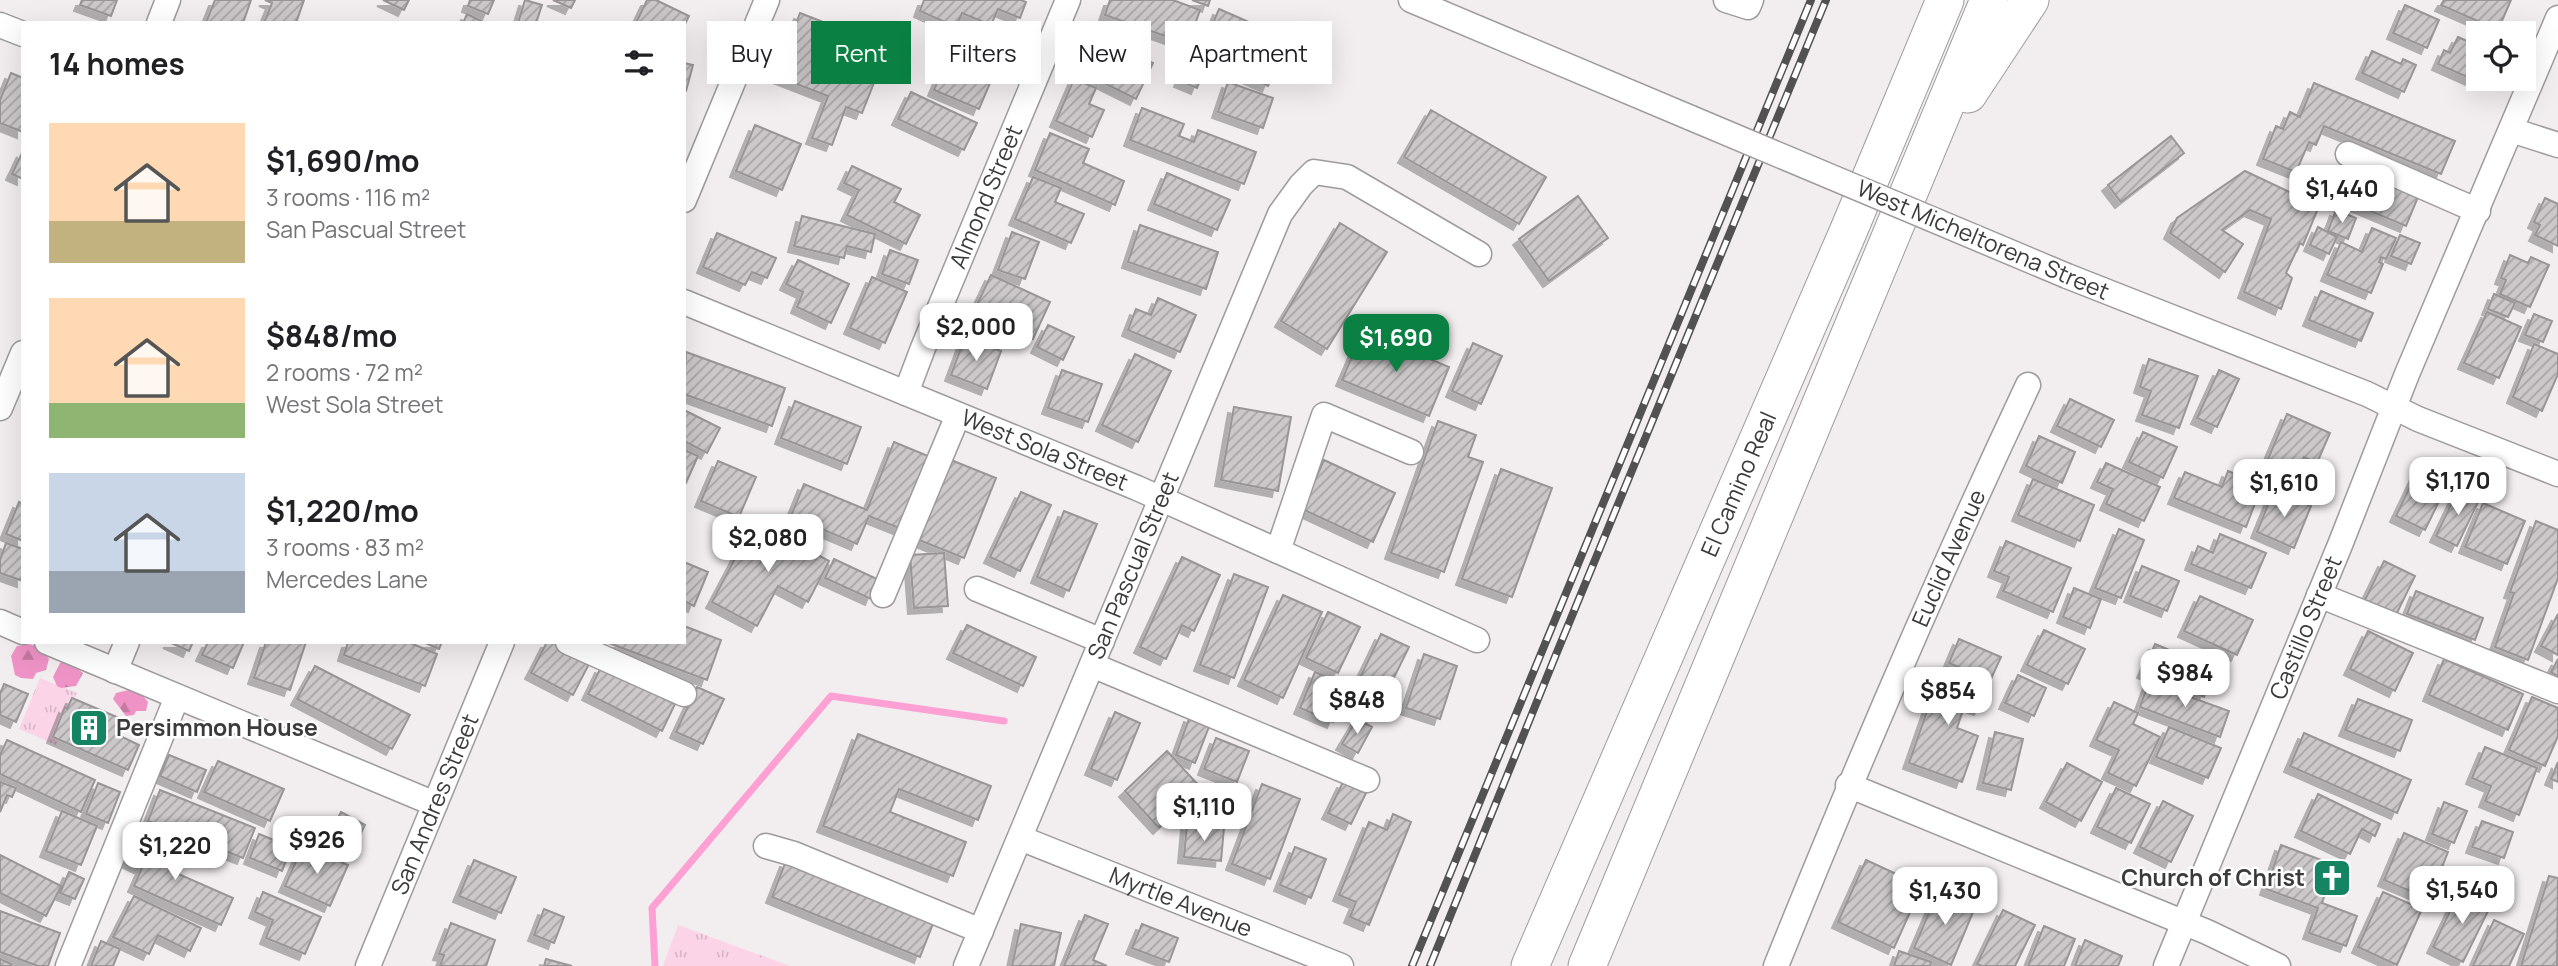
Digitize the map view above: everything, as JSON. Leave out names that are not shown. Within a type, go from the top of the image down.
[{"type":"highway","name":"El Camino Real","points":[[1530,966],[1843,245],[1945,0]]},
{"type":"highway","name":"El Camino Real","points":[[1587,966],[1989,0]]},
{"type":"highway","points":[[1923,162],[2030,0]]},
{"type":"street","points":[[160,21],[168,0]]},
{"type":"street","points":[[686,195],[767,0]]},
{"type":"street","name":"Almond Street","points":[[906,393],[1068,0]]},
{"type":"street","name":"West Micheltorena Street","points":[[1412,0],[2067,276],[2367,394],[2558,474]]},
{"type":"street","points":[[1726,0],[1748,7],[1751,0]]},
{"type":"street","name":"Castillo Street","points":[[2166,966],[2319,596],[2407,374],[2558,18]]},
{"type":"street","points":[[0,25],[21,33]]},
{"type":"street","points":[[2511,130],[2558,145]]},
{"type":"street","points":[[2348,154],[2477,211]]},
{"type":"street","name":"San Pascual Street","points":[[966,966],[1280,215],[1301,184],[1314,172],[1347,177],[1479,254]]},
{"type":"street","name":"West Sola Street","points":[[686,303],[1161,499],[1478,640]]},
{"type":"street","points":[[0,408],[21,358]]},
{"type":"street","name":"Euclid Avenue","points":[[1776,966],[1848,785],[1943,565],[2028,385]]},
{"type":"street","points":[[883,595],[958,415]]},
{"type":"street","points":[[1278,551],[1324,415],[1411,452]]},
{"type":"street","points":[[977,589],[1102,641]]},
{"type":"street","points":[[2319,596],[2558,691]]},
{"type":"street","points":[[0,622],[21,631]]},
{"type":"street","points":[[52,644],[435,804]]},
{"type":"street","points":[[115,671],[126,644]]},
{"type":"street","name":"San Andres Street","points":[[368,966],[501,644]]},
{"type":"street","points":[[572,644],[684,694]]},
{"type":"street","points":[[1092,665],[1367,780]]},
{"type":"street","points":[[68,966],[177,697]]},
{"type":"street","points":[[1848,785],[2183,922],[2278,966]]},
{"type":"street","name":"Myrtle Avenue","points":[[1020,838],[1341,966]]},
{"type":"street","points":[[766,846],[794,854],[981,931]]},
{"type":"green space","points":[[29,644],[40,647],[49,659],[46,670],[36,673],[33,679],[15,675],[11,656],[17,646]]},
{"type":"green space","points":[[69,660],[79,665],[79,670],[83,673],[76,686],[61,688],[53,677],[60,663]]},
{"type":"green space","points":[[40,678],[77,693],[56,745],[19,729]]},
{"type":"green space","points":[[137,688],[148,702],[146,711],[136,711],[134,715],[126,716],[113,699],[116,693]]},
{"type":"green space","points":[[678,925],[790,966],[663,966]]},
{"type":"building","points":[[82,0],[117,0],[111,16],[80,5]]},
{"type":"building","points":[[215,0],[251,0],[244,21],[207,21]]},
{"type":"building","points":[[265,0],[304,0],[297,21],[265,21],[272,3]]},
{"type":"building","points":[[383,0],[409,0],[404,10]]},
{"type":"building","points":[[470,0],[494,0],[488,14],[468,6]]},
{"type":"building","points":[[525,0],[542,5],[537,21],[519,21]]},
{"type":"building","points":[[553,0],[575,0],[571,8]]},
{"type":"building","points":[[647,0],[656,0],[689,16],[686,22],[637,21]]},
{"type":"building","points":[[924,0],[1026,2],[1020,18],[998,9],[993,21],[981,21],[962,13],[959,21],[942,21],[920,11]]},
{"type":"building","points":[[1110,0],[1173,0],[1200,10],[1196,21],[1165,21],[1165,36],[1151,31],[1151,21],[1122,21],[1105,15]]},
{"type":"building","points":[[1192,0],[1210,0],[1208,6]]},
{"type":"building","points":[[2444,0],[2511,0],[2502,21],[2477,21],[2441,5]]},
{"type":"building","points":[[2405,5],[2439,20],[2427,48],[2393,33]]},
{"type":"building","points":[[1219,9],[1247,21],[1214,21]]},
{"type":"building","points":[[800,13],[820,21],[811,21],[811,84],[873,84],[862,113],[846,107],[832,145],[812,138],[828,96],[797,84],[797,21]]},
{"type":"building","points":[[467,14],[481,21],[464,21]]},
{"type":"building","points":[[2458,37],[2466,41],[2466,77],[2438,64],[2444,50],[2450,53]]},
{"type":"building","points":[[2372,51],[2401,64],[2403,59],[2416,65],[2404,92],[2362,73]]},
{"type":"building","points":[[686,63],[693,65],[686,91]]},
{"type":"building","points":[[11,73],[21,77],[21,131],[0,123],[0,100]]},
{"type":"building","points":[[2314,83],[2455,141],[2441,174],[2324,126],[2316,145],[2309,142],[2296,172],[2263,159],[2276,126],[2283,129],[2290,112],[2300,117]]},
{"type":"building","points":[[936,84],[990,84],[979,109],[934,90]]},
{"type":"building","points":[[1072,84],[1086,84],[1096,88],[1089,104],[1104,110],[1092,137],[1056,121]]},
{"type":"building","points":[[1106,84],[1143,84],[1136,99]]},
{"type":"building","points":[[1227,84],[1273,98],[1263,128],[1218,112]]},
{"type":"building","points":[[911,92],[977,123],[964,150],[898,119]]},
{"type":"building","points":[[1142,108],[1184,124],[1179,136],[1194,142],[1198,130],[1256,152],[1244,184],[1130,140]]},
{"type":"building","points":[[1431,110],[1546,177],[1519,224],[1404,157]]},
{"type":"building","points":[[755,125],[801,144],[782,190],[736,171]]},
{"type":"building","points":[[1050,133],[1089,149],[1083,163],[1124,181],[1115,205],[1035,170]]},
{"type":"building","points":[[2171,136],[2184,153],[2121,202],[2108,185]]},
{"type":"building","points":[[21,155],[21,178],[12,174]]},
{"type":"building","points":[[852,166],[901,189],[894,202],[920,215],[906,244],[847,215],[859,190],[844,183]]},
{"type":"building","points":[[2245,171],[2319,206],[2303,245],[2300,243],[2286,273],[2292,278],[2281,309],[2244,292],[2271,219],[2250,210],[2222,230],[2243,244],[2225,272],[2170,233],[2177,218]]},
{"type":"building","points":[[2328,171],[2347,178],[2339,200],[2319,192]]},
{"type":"building","points":[[1167,173],[1230,200],[1217,230],[1154,204]]},
{"type":"building","points":[[2368,176],[2418,197],[2406,226],[2356,205]]},
{"type":"building","points":[[1033,177],[1061,188],[1055,202],[1084,214],[1071,243],[1015,219]]},
{"type":"building","points":[[1578,196],[1608,238],[1549,281],[1519,239]]},
{"type":"building","points":[[2545,198],[2558,204],[2558,246],[2535,235],[2540,225],[2534,222]]},
{"type":"building","points":[[2336,210],[2356,218],[2348,239],[2328,231]]},
{"type":"building","points":[[802,216],[875,234],[871,252],[847,246],[844,258],[794,246]]},
{"type":"building","points":[[1340,223],[1387,252],[1327,349],[1281,321]]},
{"type":"building","points":[[1140,225],[1218,252],[1206,289],[1128,262]]},
{"type":"building","points":[[2318,227],[2337,237],[2329,254],[2310,245]]},
{"type":"building","points":[[2372,228],[2396,238],[2386,259],[2381,257],[2379,262],[2383,264],[2371,293],[2327,275],[2341,242],[2362,252]]},
{"type":"building","points":[[1012,232],[1039,242],[1025,279],[998,270]]},
{"type":"building","points":[[717,233],[776,258],[767,278],[752,272],[745,285],[703,267]]},
{"type":"building","points":[[2400,235],[2420,243],[2411,264],[2391,256]]},
{"type":"building","points":[[890,250],[918,260],[909,284],[882,274]]},
{"type":"building","points":[[2510,255],[2528,263],[2531,257],[2549,265],[2530,307],[2500,294],[2506,280],[2501,278]]},
{"type":"building","points":[[798,260],[849,284],[831,323],[797,307],[803,292],[786,284]]},
{"type":"building","points":[[991,275],[1050,302],[1033,339],[974,311]]},
{"type":"building","points":[[872,277],[907,292],[885,343],[850,328]]},
{"type":"building","points":[[2321,291],[2373,313],[2361,341],[2309,320]]},
{"type":"building","points":[[2494,294],[2515,303],[2508,317],[2488,309]]},
{"type":"building","points":[[1158,298],[1196,315],[1180,352],[1128,330],[1136,309],[1151,315]]},
{"type":"building","points":[[2487,312],[2521,327],[2499,378],[2464,363]]},
{"type":"building","points":[[2534,314],[2552,321],[2543,342],[2525,335]]},
{"type":"building","points":[[1048,325],[1074,337],[1063,360],[1037,347]]},
{"type":"building","points":[[1363,331],[1449,367],[1429,416],[1342,380]]},
{"type":"building","points":[[965,337],[1001,351],[987,389],[951,375]]},
{"type":"building","points":[[1473,343],[1502,356],[1481,404],[1452,391]]},
{"type":"building","points":[[2534,344],[2558,354],[2558,374],[2542,411],[2513,397]]},
{"type":"building","points":[[686,352],[785,388],[772,426],[686,395]]},
{"type":"building","points":[[1135,354],[1171,371],[1138,442],[1102,425]]},
{"type":"building","points":[[2149,359],[2198,376],[2179,428],[2142,415],[2151,391],[2140,387]]},
{"type":"building","points":[[1062,370],[1102,384],[1088,422],[1048,408]]},
{"type":"building","points":[[2219,370],[2239,379],[2217,427],[2197,418]]},
{"type":"building","points":[[2070,399],[2114,420],[2101,447],[2057,426]]},
{"type":"building","points":[[795,401],[861,427],[847,464],[781,438]]},
{"type":"building","points":[[1234,407],[1291,417],[1278,491],[1221,480]]},
{"type":"building","points":[[686,411],[720,428],[707,453],[686,442]]},
{"type":"building","points":[[2287,414],[2330,433],[2317,463],[2304,457],[2297,472],[2268,459]]},
{"type":"building","points":[[1438,421],[1476,435],[1468,457],[1483,462],[1444,572],[1391,553]]},
{"type":"building","points":[[2143,432],[2177,447],[2163,478],[2129,462]]},
{"type":"building","points":[[2039,436],[2075,452],[2062,483],[2026,466]]},
{"type":"building","points":[[894,442],[928,456],[899,528],[869,516],[857,544],[791,516],[804,484],[867,510]]},
{"type":"building","points":[[686,451],[698,456],[686,483]]},
{"type":"building","points":[[951,460],[996,478],[964,558],[919,540]]},
{"type":"building","points":[[1324,460],[1395,493],[1373,542],[1302,509]]},
{"type":"building","points":[[718,461],[756,477],[739,517],[701,501]]},
{"type":"building","points":[[2106,463],[2160,487],[2144,521],[2106,504],[2113,489],[2097,482]]},
{"type":"building","points":[[1501,469],[1552,488],[1512,597],[1462,579]]},
{"type":"building","points":[[2228,471],[2262,485],[2246,527],[2174,498],[2185,472],[2222,487]]},
{"type":"building","points":[[2417,472],[2446,487],[2425,530],[2396,516]]},
{"type":"building","points":[[2033,479],[2094,505],[2080,541],[2018,515]]},
{"type":"building","points":[[2459,488],[2480,498],[2457,546],[2436,536]]},
{"type":"building","points":[[2274,490],[2311,506],[2294,548],[2257,532]]},
{"type":"building","points":[[1021,492],[1051,505],[1020,571],[990,557]]},
{"type":"building","points":[[19,502],[21,540],[6,534]]},
{"type":"building","points":[[2483,503],[2525,521],[2507,564],[2465,547]]},
{"type":"building","points":[[1064,511],[1097,524],[1069,591],[1037,577]]},
{"type":"building","points":[[755,521],[829,561],[808,602],[778,586],[757,626],[712,602]]},
{"type":"building","points":[[2536,521],[2558,530],[2558,578],[2528,660],[2495,647],[2514,593],[2510,592]]},
{"type":"building","points":[[2119,529],[2144,540],[2121,598],[2095,588]]},
{"type":"building","points":[[2220,534],[2266,553],[2251,588],[2191,564],[2198,546],[2213,553]]},
{"type":"building","points":[[2006,541],[2071,568],[2053,612],[2003,591],[2009,577],[1994,571]]},
{"type":"building","points":[[6,543],[21,548],[21,580],[0,573],[0,560]]},
{"type":"building","points":[[944,553],[948,606],[914,608],[910,555]]},
{"type":"building","points":[[1182,557],[1220,575],[1194,631],[1182,625],[1166,659],[1140,647]]},
{"type":"building","points":[[834,559],[879,580],[871,599],[825,578]]},
{"type":"building","points":[[2384,561],[2415,576],[2396,615],[2365,600]]},
{"type":"building","points":[[686,563],[708,572],[694,606],[686,602]]},
{"type":"building","points":[[2142,566],[2179,581],[2167,611],[2130,596]]},
{"type":"building","points":[[1234,574],[1268,587],[1234,678],[1200,665]]},
{"type":"building","points":[[2074,588],[2101,599],[2090,628],[2063,617]]},
{"type":"building","points":[[2416,591],[2483,618],[2475,640],[2407,614]]},
{"type":"building","points":[[1283,595],[1322,612],[1283,698],[1244,680]]},
{"type":"building","points":[[2200,596],[2253,620],[2237,655],[2184,631]]},
{"type":"building","points":[[1328,612],[1360,627],[1338,673],[1306,658]]},
{"type":"building","points":[[2558,614],[2558,655],[2541,646]]},
{"type":"building","points":[[967,625],[1036,657],[1023,686],[953,653]]},
{"type":"building","points":[[686,627],[721,640],[707,680],[611,644],[686,644]]},
{"type":"building","points":[[2044,630],[2085,649],[2068,684],[2027,665]]},
{"type":"building","points":[[2368,631],[2413,653],[2395,691],[2350,669]]},
{"type":"building","points":[[1381,634],[1409,647],[1384,698],[1357,684]]},
{"type":"building","points":[[1959,639],[2001,657],[1990,681],[1949,663]]},
{"type":"building","points":[[173,644],[192,644],[189,651]]},
{"type":"building","points":[[207,644],[243,644],[233,668],[202,655]]},
{"type":"building","points":[[265,644],[305,644],[290,690],[254,678]]},
{"type":"building","points":[[347,644],[413,644],[437,654],[425,686],[344,655]]},
{"type":"building","points":[[428,644],[441,644],[439,649]]},
{"type":"building","points":[[546,644],[556,644],[590,662],[573,695],[531,673]]},
{"type":"building","points":[[2155,644],[2215,669],[2204,697],[2143,672]]},
{"type":"building","points":[[1424,654],[1457,666],[1440,719],[1406,708]]},
{"type":"building","points":[[2444,659],[2523,694],[2508,730],[2429,695]]},
{"type":"building","points":[[2558,659],[2558,676],[2551,672]]},
{"type":"building","points":[[315,666],[410,715],[392,749],[297,699]]},
{"type":"building","points":[[601,667],[675,704],[662,731],[588,694]]},
{"type":"building","points":[[1942,668],[1988,685],[1980,709],[1965,704],[1957,728],[1978,736],[1962,782],[1909,763]]},
{"type":"building","points":[[1315,672],[1348,686],[1333,722],[1300,708]]},
{"type":"building","points":[[2018,675],[2046,688],[2034,716],[2005,703]]},
{"type":"building","points":[[2149,682],[2229,711],[2220,737],[2140,707]]},
{"type":"building","points":[[4,684],[28,694],[16,722],[0,715],[0,694]]},
{"type":"building","points":[[697,687],[724,699],[703,744],[676,732]]},
{"type":"building","points":[[2532,697],[2558,708],[2558,736],[2545,766],[2509,750]]},
{"type":"building","name":"Persimmon House","points":[[72,698],[124,720],[118,735],[139,745],[128,770],[53,737],[65,707],[67,709]]},
{"type":"building","points":[[2358,699],[2412,720],[2400,751],[2345,730]]},
{"type":"building","points":[[2114,702],[2138,713],[2133,724],[2160,737],[2136,786],[2108,773],[2119,750],[2096,740]]},
{"type":"building","points":[[1115,712],[1140,723],[1117,780],[1091,769]]},
{"type":"building","points":[[1190,716],[1210,724],[1195,763],[1176,755]]},
{"type":"building","points":[[1357,719],[1372,727],[1358,753],[1342,744]]},
{"type":"building","points":[[2169,727],[2221,748],[2208,778],[2156,757]]},
{"type":"building","points":[[1995,732],[2023,739],[2011,790],[1983,783]]},
{"type":"building","points":[[2304,733],[2411,780],[2397,813],[2290,766]]},
{"type":"building","points":[[858,734],[991,786],[978,820],[899,789],[890,812],[966,842],[953,876],[823,826]]},
{"type":"building","points":[[1216,738],[1249,751],[1237,782],[1204,769]]},
{"type":"building","points":[[7,740],[95,780],[81,812],[0,774],[0,755]]},
{"type":"building","points":[[2485,747],[2537,768],[2519,815],[2485,801],[2491,786],[2472,778]]},
{"type":"building","points":[[1167,751],[1201,788],[1159,828],[1125,791]]},
{"type":"building","points":[[169,755],[206,770],[197,792],[160,776]]},
{"type":"building","points":[[218,761],[284,789],[270,821],[204,792]]},
{"type":"building","points":[[2558,762],[2558,782],[2551,779]]},
{"type":"building","points":[[2067,763],[2102,782],[2081,821],[2046,802]]},
{"type":"building","points":[[0,782],[16,788],[12,797],[7,795],[0,812]]},
{"type":"building","points":[[1343,782],[1366,793],[1351,824],[1328,813]]},
{"type":"building","points":[[98,783],[120,792],[108,823],[86,814]]},
{"type":"building","points":[[1262,784],[1300,799],[1270,879],[1232,864]]},
{"type":"building","points":[[2116,788],[2150,804],[2131,843],[2097,827]]},
{"type":"building","points":[[160,790],[255,828],[243,858],[148,821]]},
{"type":"building","points":[[2318,794],[2380,824],[2375,836],[2362,829],[2350,854],[2301,831]]},
{"type":"building","points":[[2163,801],[2193,816],[2171,862],[2140,847]]},
{"type":"building","points":[[2444,802],[2467,811],[2454,843],[2432,834]]},
{"type":"building","points":[[62,811],[97,826],[81,865],[46,851]]},
{"type":"building","points":[[341,812],[365,825],[350,854],[326,841]]},
{"type":"building","points":[[1393,814],[1411,822],[1369,925],[1350,917],[1356,902],[1339,895],[1369,822],[1387,830]]},
{"type":"building","points":[[2482,821],[2513,832],[2504,858],[2472,847]]},
{"type":"building","points":[[1187,824],[1224,828],[1221,861],[1184,857]]},
{"type":"building","points":[[2404,833],[2448,852],[2429,899],[2384,880]]},
{"type":"building","points":[[259,834],[291,847],[282,871],[250,858]]},
{"type":"building","points":[[135,836],[183,858],[176,873],[233,898],[221,925],[134,886],[142,868],[125,860]]},
{"type":"building","points":[[2281,845],[2335,865],[2322,903],[2357,916],[2346,946],[2309,933],[2318,908],[2266,889]]},
{"type":"building","points":[[303,846],[348,865],[330,906],[285,886]]},
{"type":"building","points":[[1295,847],[1326,859],[1311,898],[1280,885]]},
{"type":"building","points":[[0,855],[61,886],[46,916],[0,893]]},
{"type":"building","points":[[474,860],[516,877],[501,913],[459,896]]},
{"type":"building","points":[[1866,860],[1905,878],[1899,891],[1916,899],[1894,948],[1838,922]]},
{"type":"building","points":[[786,861],[934,921],[920,957],[772,897]]},
{"type":"building","points":[[69,872],[84,879],[75,899],[60,893]]},
{"type":"building","points":[[2549,876],[2558,878],[2557,966],[2521,966]]},
{"type":"building","points":[[1939,889],[1976,905],[1951,965],[1914,948]]},
{"type":"building","points":[[2460,890],[2491,905],[2463,962],[2433,947]]},
{"type":"building","points":[[263,892],[321,917],[305,954],[266,938],[273,920],[255,912]]},
{"type":"building","points":[[2383,892],[2422,909],[2397,965],[2358,947]]},
{"type":"building","points":[[134,896],[201,928],[190,951],[158,935],[149,954],[113,937]]},
{"type":"building","points":[[544,909],[564,917],[554,943],[534,935]]},
{"type":"building","points":[[2003,910],[2035,925],[2015,966],[1977,964]]},
{"type":"building","points":[[0,911],[60,933],[48,966],[38,966],[0,952]]},
{"type":"building","points":[[1085,915],[1108,924],[1093,960],[1107,966],[1064,966]]},
{"type":"building","points":[[2494,920],[2524,934],[2509,966],[2473,966]]},
{"type":"building","points":[[451,923],[495,940],[486,966],[440,966],[444,955],[439,954]]},
{"type":"building","points":[[1021,924],[1061,933],[1054,966],[1012,966]]},
{"type":"building","points":[[1142,924],[1178,938],[1169,962],[1132,948]]},
{"type":"building","points":[[2044,926],[2075,939],[2064,966],[2028,966]]},
{"type":"building","points":[[2085,940],[2122,956],[2118,966],[2075,966]]},
{"type":"building","points":[[101,941],[120,949],[113,966],[91,966]]},
{"type":"building","points":[[1899,951],[1931,962],[1930,966],[1894,966]]},
{"type":"building","points":[[0,959],[11,964],[11,966],[0,966]]},
{"type":"building","points":[[546,959],[572,966],[544,966]]},
{"type":"waterway","points":[[655,966],[652,908],[831,696],[1004,721]]},
{"type":"railway","points":[[1412,966],[1811,0]]},
{"type":"railway","points":[[1430,966],[1826,0]]},
{"type":"place","name":"Persimmon House","points":[[89,728]]},
{"type":"place","name":"Church of Christ","points":[[2332,878]]}]
